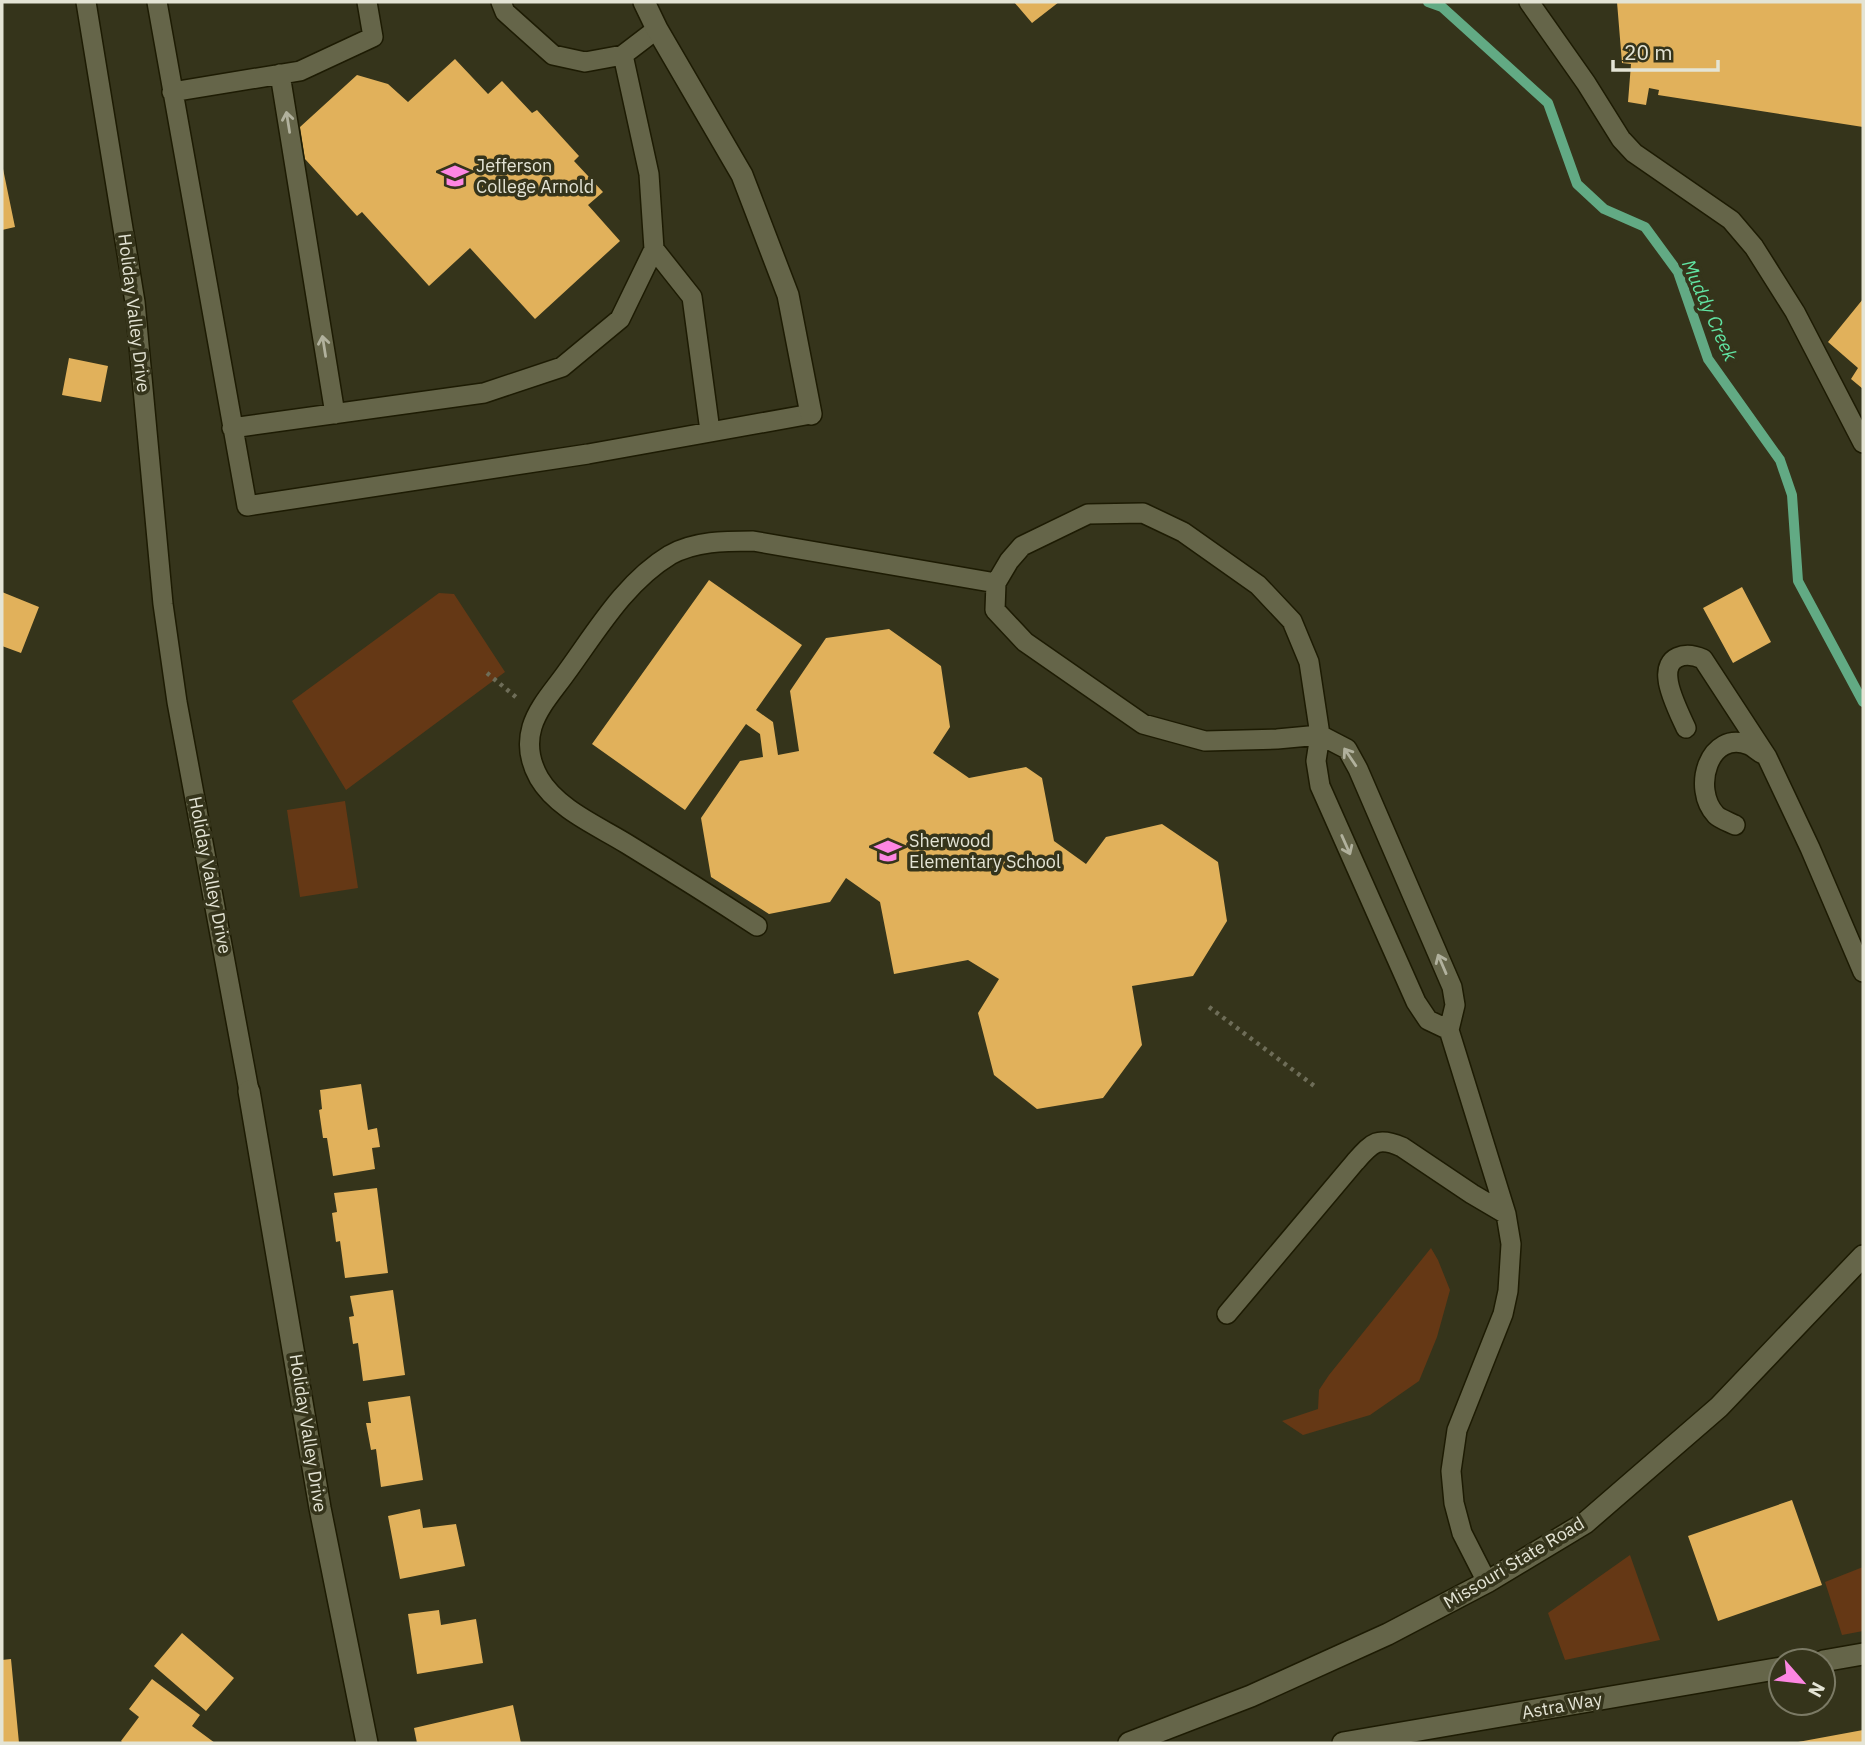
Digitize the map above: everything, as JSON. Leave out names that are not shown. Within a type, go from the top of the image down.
[{"type":"street","points":[[644,2],[742,175],[788,295],[811,414]]},
{"type":"street","name":"Holiday Valley Drive","points":[[249,1091],[320,1508],[366,1743]]},
{"type":"street","name":"Missouri State Road","points":[[1129,1743],[1320,1667],[1417,1620],[1487,1582],[1584,1523],[1719,1407],[1863,1256]]},
{"type":"street","points":[[1837,1659],[1863,1654]]},
{"type":"street","name":"Astra Way","points":[[1343,1743],[1767,1670]]},
{"type":"lane","name":"Holiday Valley Drive","points":[[86,2],[135,302],[163,604],[177,702],[249,1091]]},
{"type":"lane","points":[[157,2],[247,506],[587,454],[811,414]]},
{"type":"lane","points":[[172,92],[300,71],[373,37],[367,2]]},
{"type":"lane","points":[[501,2],[505,12],[553,55],[585,62],[623,55],[657,29]]},
{"type":"lane","points":[[1529,2],[1586,83],[1621,139],[1634,153],[1731,220],[1754,247],[1795,312],[1863,443]]},
{"type":"lane","points":[[232,428],[484,393],[562,367],[620,318],[654,250],[649,174],[623,55]]},
{"type":"lane","points":[[280,74],[335,414]]},
{"type":"lane","points":[[654,250],[692,297],[710,431]]},
{"type":"lane","points":[[1449,1030],[1428,1020],[1416,1002],[1320,786],[1316,761],[1320,734],[1309,662],[1292,621],[1258,585],[1231,565],[1183,532],[1143,513],[1088,514],[1022,546],[996,583],[995,610],[1025,642],[1143,724],[1205,741],[1277,739],[1320,734],[1347,749],[1369,794],[1452,987],[1455,1006],[1449,1030],[1506,1214],[1511,1244],[1508,1291],[1496,1334],[1457,1430],[1451,1471],[1454,1503],[1462,1533],[1487,1582]]},
{"type":"lane","points":[[757,926],[581,816],[550,792],[532,762],[529,746],[531,729],[550,696],[631,588],[650,568],[673,553],[699,544],[753,541],[996,583]]},
{"type":"lane","points":[[1686,729],[1668,679],[1670,665],[1677,657],[1692,654],[1703,659],[1767,757],[1863,972]]},
{"type":"lane","points":[[1735,825],[1716,815],[1706,798],[1704,775],[1707,763],[1716,752],[1727,745],[1738,743],[1749,745],[1767,757]]},
{"type":"lane","points":[[1227,1314],[1355,1161],[1379,1141],[1402,1147],[1506,1214]]},
{"type":"path","points":[[487,673],[518,699]]},
{"type":"path","points":[[1209,1007],[1317,1088]]},
{"type":"shaded area","points":[[439,593],[454,594],[505,672],[346,790],[292,701]]},
{"type":"shaded area","points":[[345,801],[358,888],[300,897],[287,810]]},
{"type":"shaded area","points":[[1431,1248],[1450,1290],[1437,1337],[1419,1381],[1370,1415],[1303,1435],[1282,1421],[1318,1409],[1319,1390],[1329,1375]]},
{"type":"shaded area","points":[[1630,1555],[1660,1640],[1565,1660],[1548,1613]]},
{"type":"shaded area","points":[[1863,1567],[1863,1631],[1842,1635],[1825,1582]]},
{"type":"building","points":[[1014,2],[1059,2],[1032,23]]},
{"type":"building","points":[[1617,2],[1863,2],[1863,127],[1658,95],[1659,90],[1649,88],[1646,105],[1628,102],[1631,64],[1622,63]]},
{"type":"building","name":"Jefferson College Arnold","points":[[455,59],[488,94],[502,81],[532,113],[537,110],[579,156],[574,161],[603,192],[588,205],[620,241],[535,319],[470,248],[429,286],[362,212],[357,216],[305,159],[300,127],[357,75],[388,84],[408,102]]},
{"type":"building","points":[[2,164],[15,227],[2,230]]},
{"type":"building","points":[[1863,299],[1863,389],[1851,379],[1858,368],[1828,342]]},
{"type":"building","points":[[69,358],[108,366],[101,402],[62,395]]},
{"type":"building","name":"Sherwood Elementary School","points":[[709,580],[802,645],[756,710],[773,722],[778,755],[799,751],[790,691],[826,638],[889,629],[941,666],[950,727],[933,753],[969,778],[1026,767],[1042,778],[1054,841],[1086,864],[1106,837],[1162,824],[1218,862],[1227,921],[1193,976],[1132,986],[1142,1045],[1103,1098],[1037,1109],[994,1075],[978,1013],[999,979],[968,960],[894,974],[880,902],[846,878],[830,902],[769,914],[711,877],[701,818],[740,761],[763,757],[760,734],[746,724],[685,810],[592,744]]},
{"type":"building","points":[[1742,587],[1771,642],[1733,663],[1703,608]]},
{"type":"building","points":[[2,592],[39,607],[21,653],[2,646]]},
{"type":"building","points":[[361,1084],[368,1130],[377,1128],[380,1147],[372,1148],[375,1169],[333,1176],[327,1138],[323,1138],[319,1110],[322,1109],[320,1090]]},
{"type":"building","points":[[377,1188],[388,1273],[345,1278],[340,1241],[336,1242],[332,1213],[337,1212],[334,1193]]},
{"type":"building","points":[[393,1290],[405,1375],[363,1381],[358,1343],[353,1344],[349,1317],[354,1316],[350,1296]]},
{"type":"building","points":[[410,1396],[423,1480],[381,1487],[376,1449],[371,1450],[366,1423],[371,1423],[368,1402]]},
{"type":"building","points":[[1792,1500],[1822,1585],[1718,1621],[1688,1536]]},
{"type":"building","points":[[420,1509],[423,1528],[456,1524],[465,1566],[400,1579],[388,1516]]},
{"type":"building","points":[[439,1610],[441,1625],[476,1619],[483,1663],[417,1674],[408,1614]]},
{"type":"building","points":[[182,1633],[234,1678],[206,1711],[154,1666]]},
{"type":"building","points":[[11,1659],[19,1743],[2,1743],[2,1660]]},
{"type":"building","points":[[152,1679],[200,1715],[192,1726],[215,1743],[121,1741],[139,1717],[129,1709]]},
{"type":"building","points":[[513,1705],[521,1743],[417,1743],[414,1728]]},
{"type":"building","points":[[1863,1730],[1863,1743],[1798,1743],[1798,1742]]},
{"type":"waterway","name":"Muddy Creek","points":[[1428,2],[1442,7],[1548,103],[1577,184],[1604,209],[1645,227],[1678,272],[1708,359],[1780,460],[1792,495],[1798,581],[1863,702]]},
{"type":"place","name":"Jefferson College Arnold","points":[[455,176]]},
{"type":"place","name":"Sherwood Elementary School","points":[[888,851]]}]
